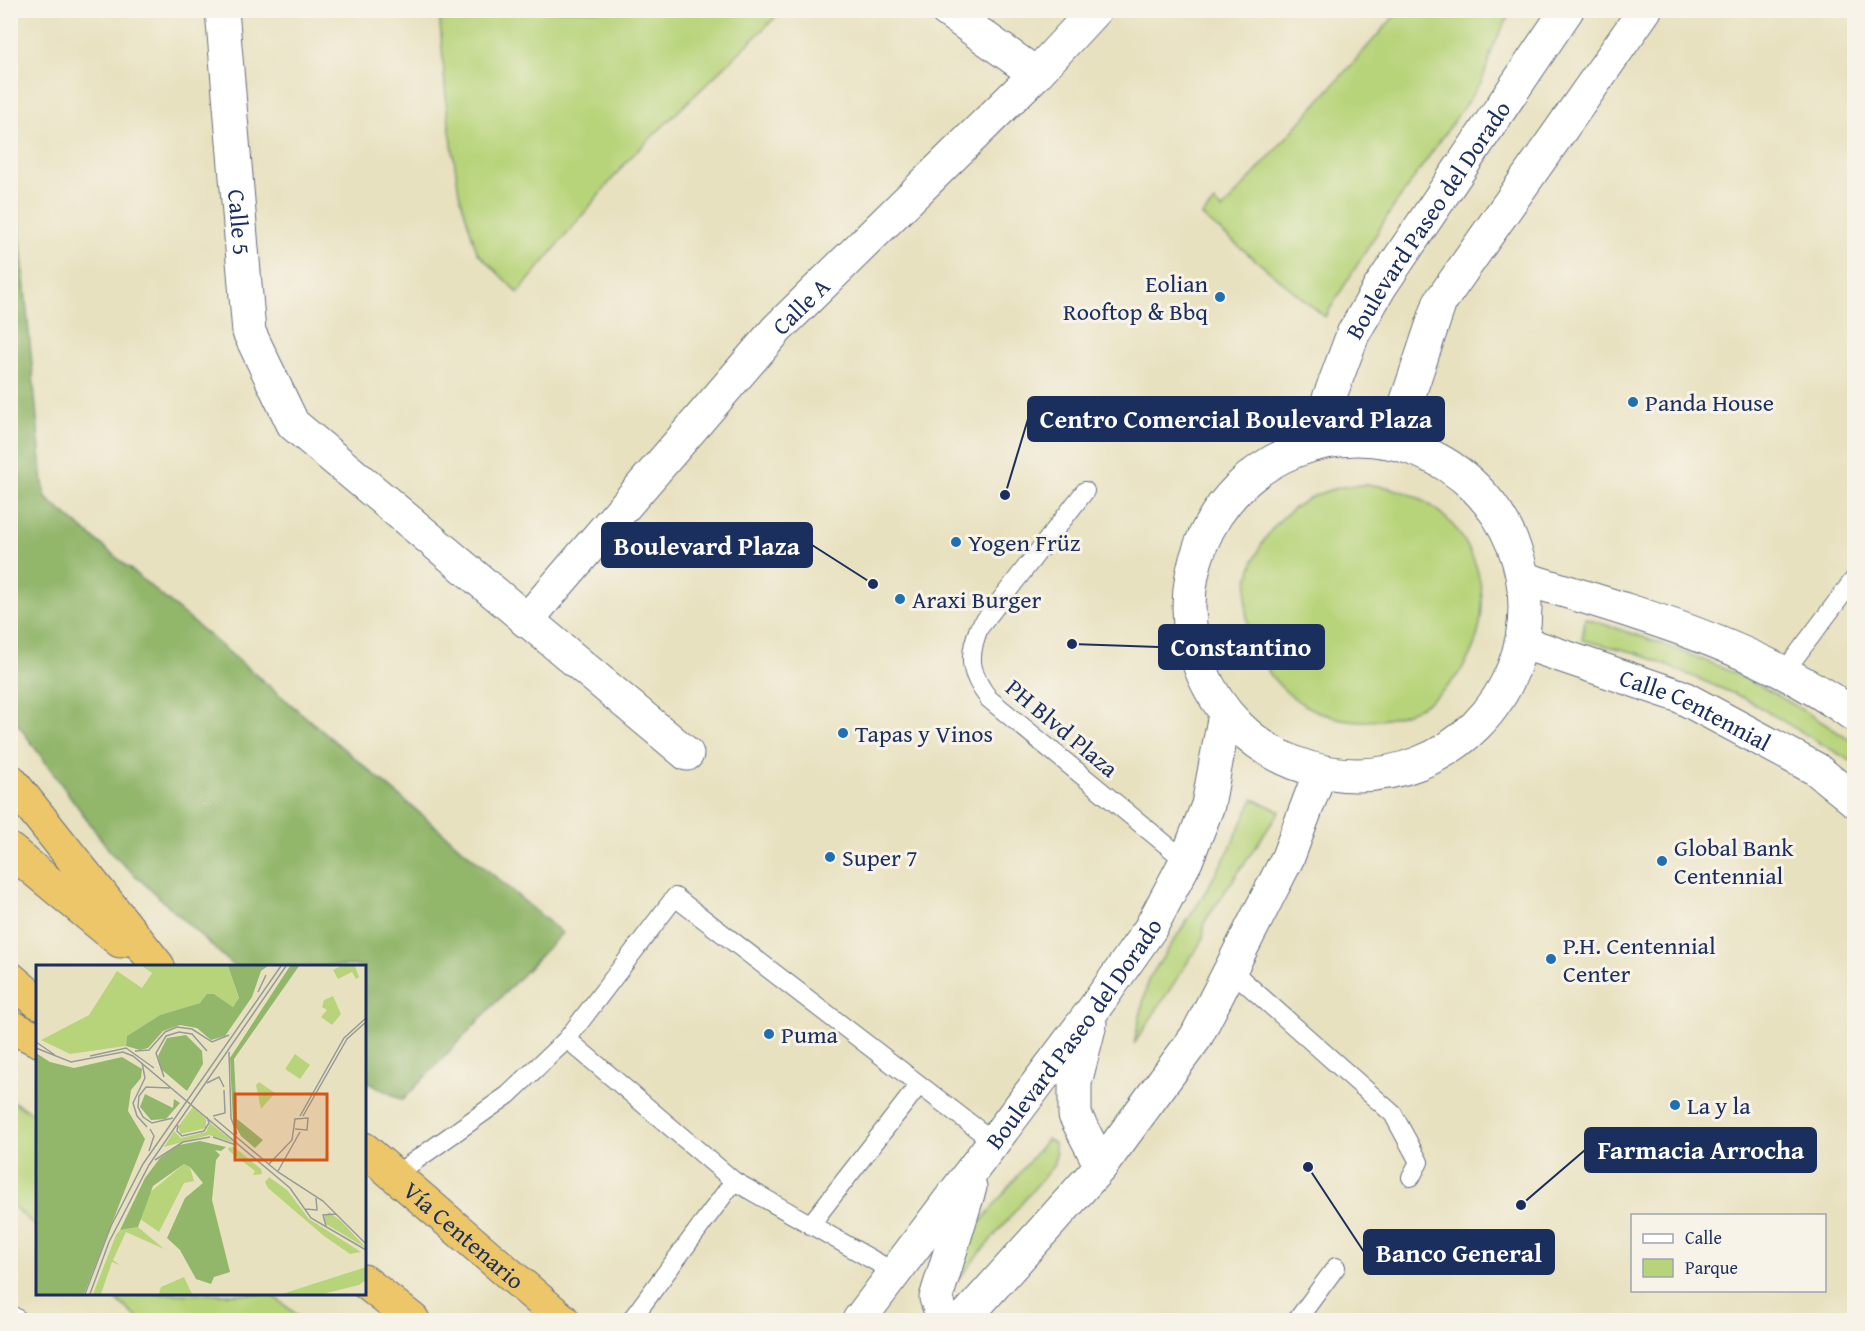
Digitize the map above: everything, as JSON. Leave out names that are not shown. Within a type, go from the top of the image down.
[{"type":"highway","points":[[10,780],[157,965]]},
{"type":"highway","points":[[10,850],[151,965]]},
{"type":"highway","points":[[10,978],[36,1000]]},
{"type":"highway","points":[[10,1026],[36,1039]]},
{"type":"highway","name":"Vía Centenario","points":[[366,1151],[563,1320]]},
{"type":"highway","points":[[366,1283],[413,1320]]},
{"type":"street","name":"Calle 5","points":[[222,10],[249,332],[293,424],[526,621]]},
{"type":"street","points":[[946,10],[1036,74]]},
{"type":"street","name":"Calle A","points":[[526,621],[777,329],[1036,74],[1095,10]]},
{"type":"street","name":"Boulevard Paseo del Dorado","points":[[1312,444],[1353,334],[1380,287],[1567,10]]},
{"type":"street","points":[[1394,442],[1440,302],[1645,10]]},
{"type":"street","points":[[1353,438],[1394,442],[1436,457],[1477,487],[1509,531],[1525,579],[1527,611],[1524,643],[1504,693],[1473,730],[1429,760],[1376,775],[1320,772],[1268,751],[1225,714],[1198,667],[1188,612],[1189,582],[1196,552],[1217,511],[1257,470],[1284,454],[1312,444],[1353,438]]},
{"type":"street","points":[[1525,579],[1631,612],[1716,643],[1784,672],[1854,715]]},
{"type":"street","points":[[526,621],[687,754]]},
{"type":"street","name":"Calle Centennial","points":[[1524,643],[1680,696],[1816,770],[1854,800]]},
{"type":"street","name":"Boulevard Paseo del Dorado","points":[[859,1320],[1093,1010],[1150,929],[1186,861],[1208,805],[1225,714]]},
{"type":"street","points":[[963,1320],[1101,1166],[1196,1037],[1288,857],[1320,772]]},
{"type":"street","points":[[1093,1010],[1075,1083],[1075,1115],[1101,1166]]},
{"type":"street","points":[[944,1320],[936,1298],[985,1154]]},
{"type":"lane","name":"PH Blvd Plaza","points":[[1085,491],[980,628],[972,646],[971,665],[977,684],[989,699],[1186,861]]},
{"type":"lane","points":[[1784,672],[1854,579]]},
{"type":"lane","points":[[395,1176],[508,1095],[567,1039],[675,897],[920,1085],[985,1154]]},
{"type":"lane","points":[[1230,970],[1393,1114],[1419,1162],[1411,1177]]},
{"type":"lane","points":[[567,1039],[734,1181],[894,1272]]},
{"type":"lane","points":[[810,1225],[920,1085]]},
{"type":"lane","points":[[631,1320],[734,1181]]},
{"type":"lane","points":[[1297,1320],[1336,1267]]},
{"type":"lane","points":[[10,1314],[19,1320]]},
{"type":"green space","points":[[439,10],[782,11],[628,160],[518,293],[477,252],[459,193],[447,109]]},
{"type":"green space","points":[[1400,10],[1511,11],[1493,47],[1482,81],[1390,212],[1325,317],[1202,216],[1214,202],[1222,210]]},
{"type":"green space","points":[[10,128],[46,498],[562,933],[403,1100],[366,1082],[366,965],[233,965],[112,854],[11,715]]},
{"type":"green space","points":[[1352,485],[1376,485],[1398,490],[1420,499],[1448,519],[1462,537],[1473,558],[1480,580],[1482,603],[1480,626],[1473,648],[1462,669],[1448,687],[1420,707],[1398,716],[1376,721],[1352,721],[1330,716],[1308,707],[1280,687],[1260,659],[1251,637],[1246,615],[1246,591],[1251,569],[1260,547],[1280,519],[1308,499],[1330,490]]},
{"type":"green space","points":[[1585,618],[1688,654],[1775,694],[1854,743],[1854,763],[1744,698],[1637,653],[1582,640]]},
{"type":"green space","points":[[1253,799],[1280,811],[1205,921],[1203,939],[1134,1044],[1148,980],[1200,901],[1228,852]]},
{"type":"green space","points":[[10,1100],[36,1115],[36,1227],[11,1204]]},
{"type":"green space","points":[[1047,1139],[1054,1143],[1056,1155],[1053,1166],[959,1278],[960,1248]]},
{"type":"green space","points":[[111,1295],[272,1295],[303,1320],[140,1320]]},
{"type":"place","name":"Eolian Rooftop & Bbq","points":[[1220,297]]},
{"type":"place","name":"Panda House","points":[[1633,402]]},
{"type":"place","name":"Centro Comercial Boulevard Plaza","points":[[1005,495]]},
{"type":"place","name":"Yogen Früz","points":[[956,542]]},
{"type":"place","name":"Boulevard Plaza","points":[[873,584]]},
{"type":"place","name":"Araxi Burger","points":[[900,599]]},
{"type":"place","name":"Constantino","points":[[1072,644]]},
{"type":"place","name":"Tapas y Vinos","points":[[843,733]]},
{"type":"place","name":"Super 7","points":[[830,857]]},
{"type":"place","name":"Global Bank Centennial","points":[[1662,861]]},
{"type":"place","name":"P.H. Centennial Center","points":[[1551,959]]},
{"type":"place","name":"Puma","points":[[769,1034]]},
{"type":"place","name":"La y la","points":[[1675,1105]]},
{"type":"place","name":"Banco General","points":[[1308,1167]]},
{"type":"place","name":"Farmacia Arrocha","points":[[1521,1205]]}]
